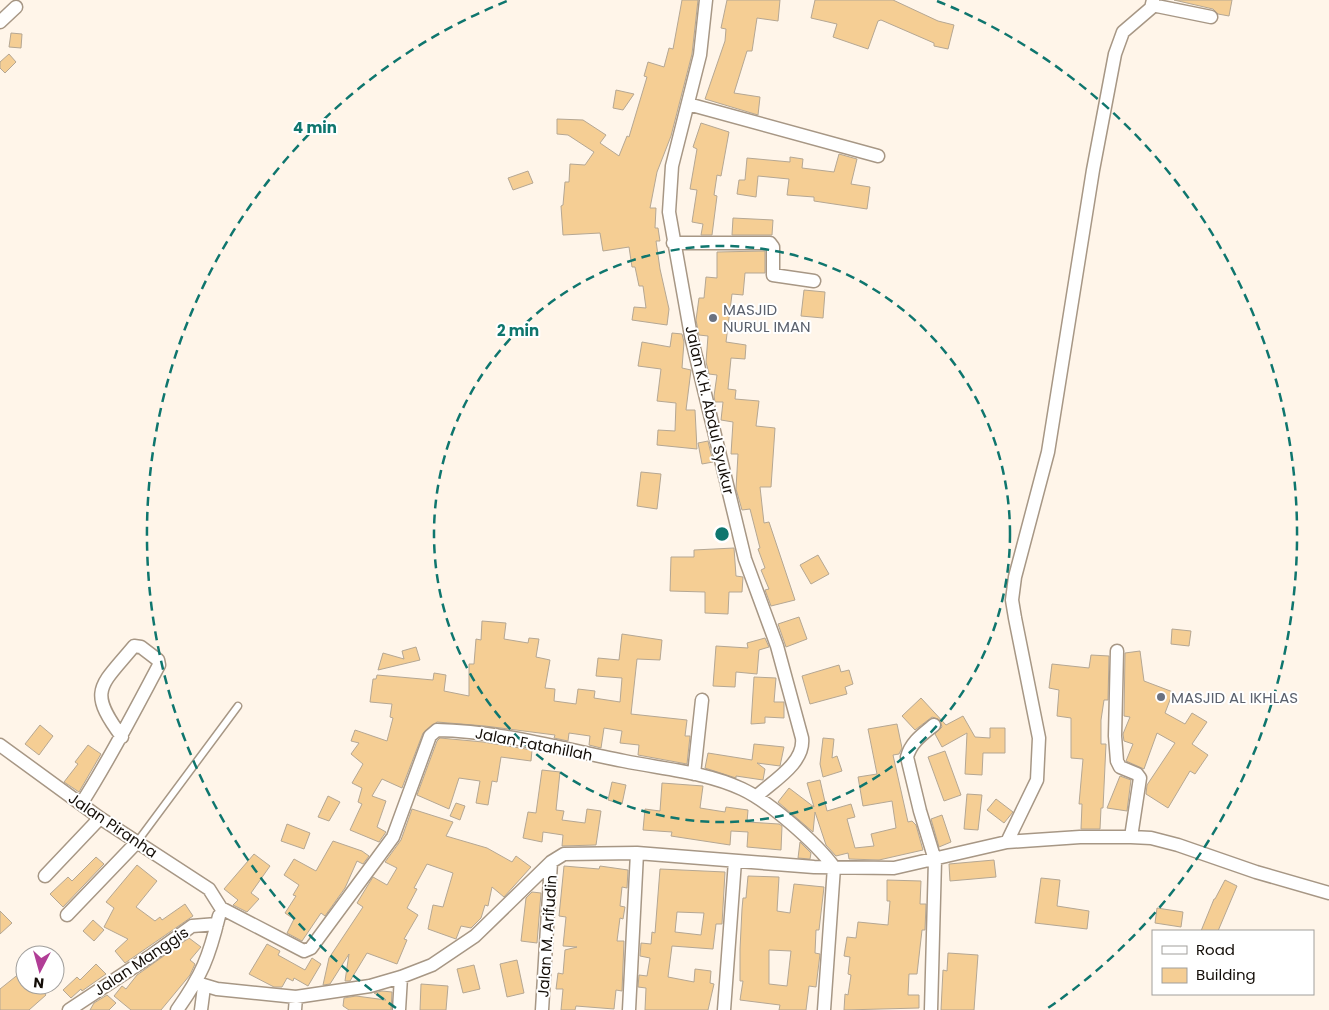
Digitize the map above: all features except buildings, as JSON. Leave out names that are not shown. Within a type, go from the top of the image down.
[{"type":"street","name":"Jalan K.H. Abdul Syukur","points":[[706,0],[700,55],[672,166],[669,212],[691,336],[745,559],[777,646],[801,732],[803,748],[797,760],[757,796]]},
{"type":"street","points":[[1007,842],[1037,780],[1039,754],[1039,738],[1012,600],[1015,577],[1048,452],[1093,170],[1115,54],[1124,32],[1152,3],[1211,17]]},
{"type":"street","points":[[0,22],[16,7]]},
{"type":"street","points":[[688,104],[878,156]]},
{"type":"street","points":[[673,243],[770,243],[773,247],[773,275],[814,281]]},
{"type":"street","points":[[81,804],[122,737],[159,665],[158,660],[141,647],[134,646],[103,683],[100,697],[108,717],[122,737]]},
{"type":"street","points":[[1117,652],[1116,761],[1120,767],[1137,774],[1140,778],[1131,837]]},
{"type":"street","points":[[694,774],[702,700]]},
{"type":"street","points":[[931,1010],[935,860],[920,811],[907,757],[909,749],[916,740],[934,725]]},
{"type":"street","name":"Jalan Fatahillah","points":[[221,908],[297,948],[304,951],[311,948],[392,837],[430,736],[437,730],[484,732],[694,774],[739,788],[757,796],[818,848],[834,867]]},
{"type":"street","name":"Jalan Piranha","points":[[0,746],[100,818],[209,889],[221,908]]},
{"type":"street","points":[[45,876],[100,818]]},
{"type":"street","points":[[200,985],[295,1004],[370,986],[432,966],[475,936],[551,862],[564,854],[637,853],[834,867],[894,868],[1007,842],[1080,837],[1151,838],[1329,893]]},
{"type":"street","points":[[67,915],[137,842]]},
{"type":"street","points":[[629,1010],[637,853]]},
{"type":"street","points":[[724,1010],[734,861]]},
{"type":"street","name":"Jalan M. Arifudin","points":[[542,1010],[551,862]]},
{"type":"street","points":[[824,1010],[834,867]]},
{"type":"street","points":[[201,1010],[200,985],[212,947],[221,908]]},
{"type":"street","name":"Jalan Manggis","points":[[68,1010],[150,957],[192,926],[217,924]]},
{"type":"street","points":[[399,1010],[401,977]]},
{"type":"street","points":[[177,1010],[200,985]]},
{"type":"lane","points":[[137,842],[238,706]]},
{"type":"place","name":"MASJID NURUL IMAN","points":[[713,318]]},
{"type":"place","name":"MASJID AL IKHLAS","points":[[1161,697]]}]
